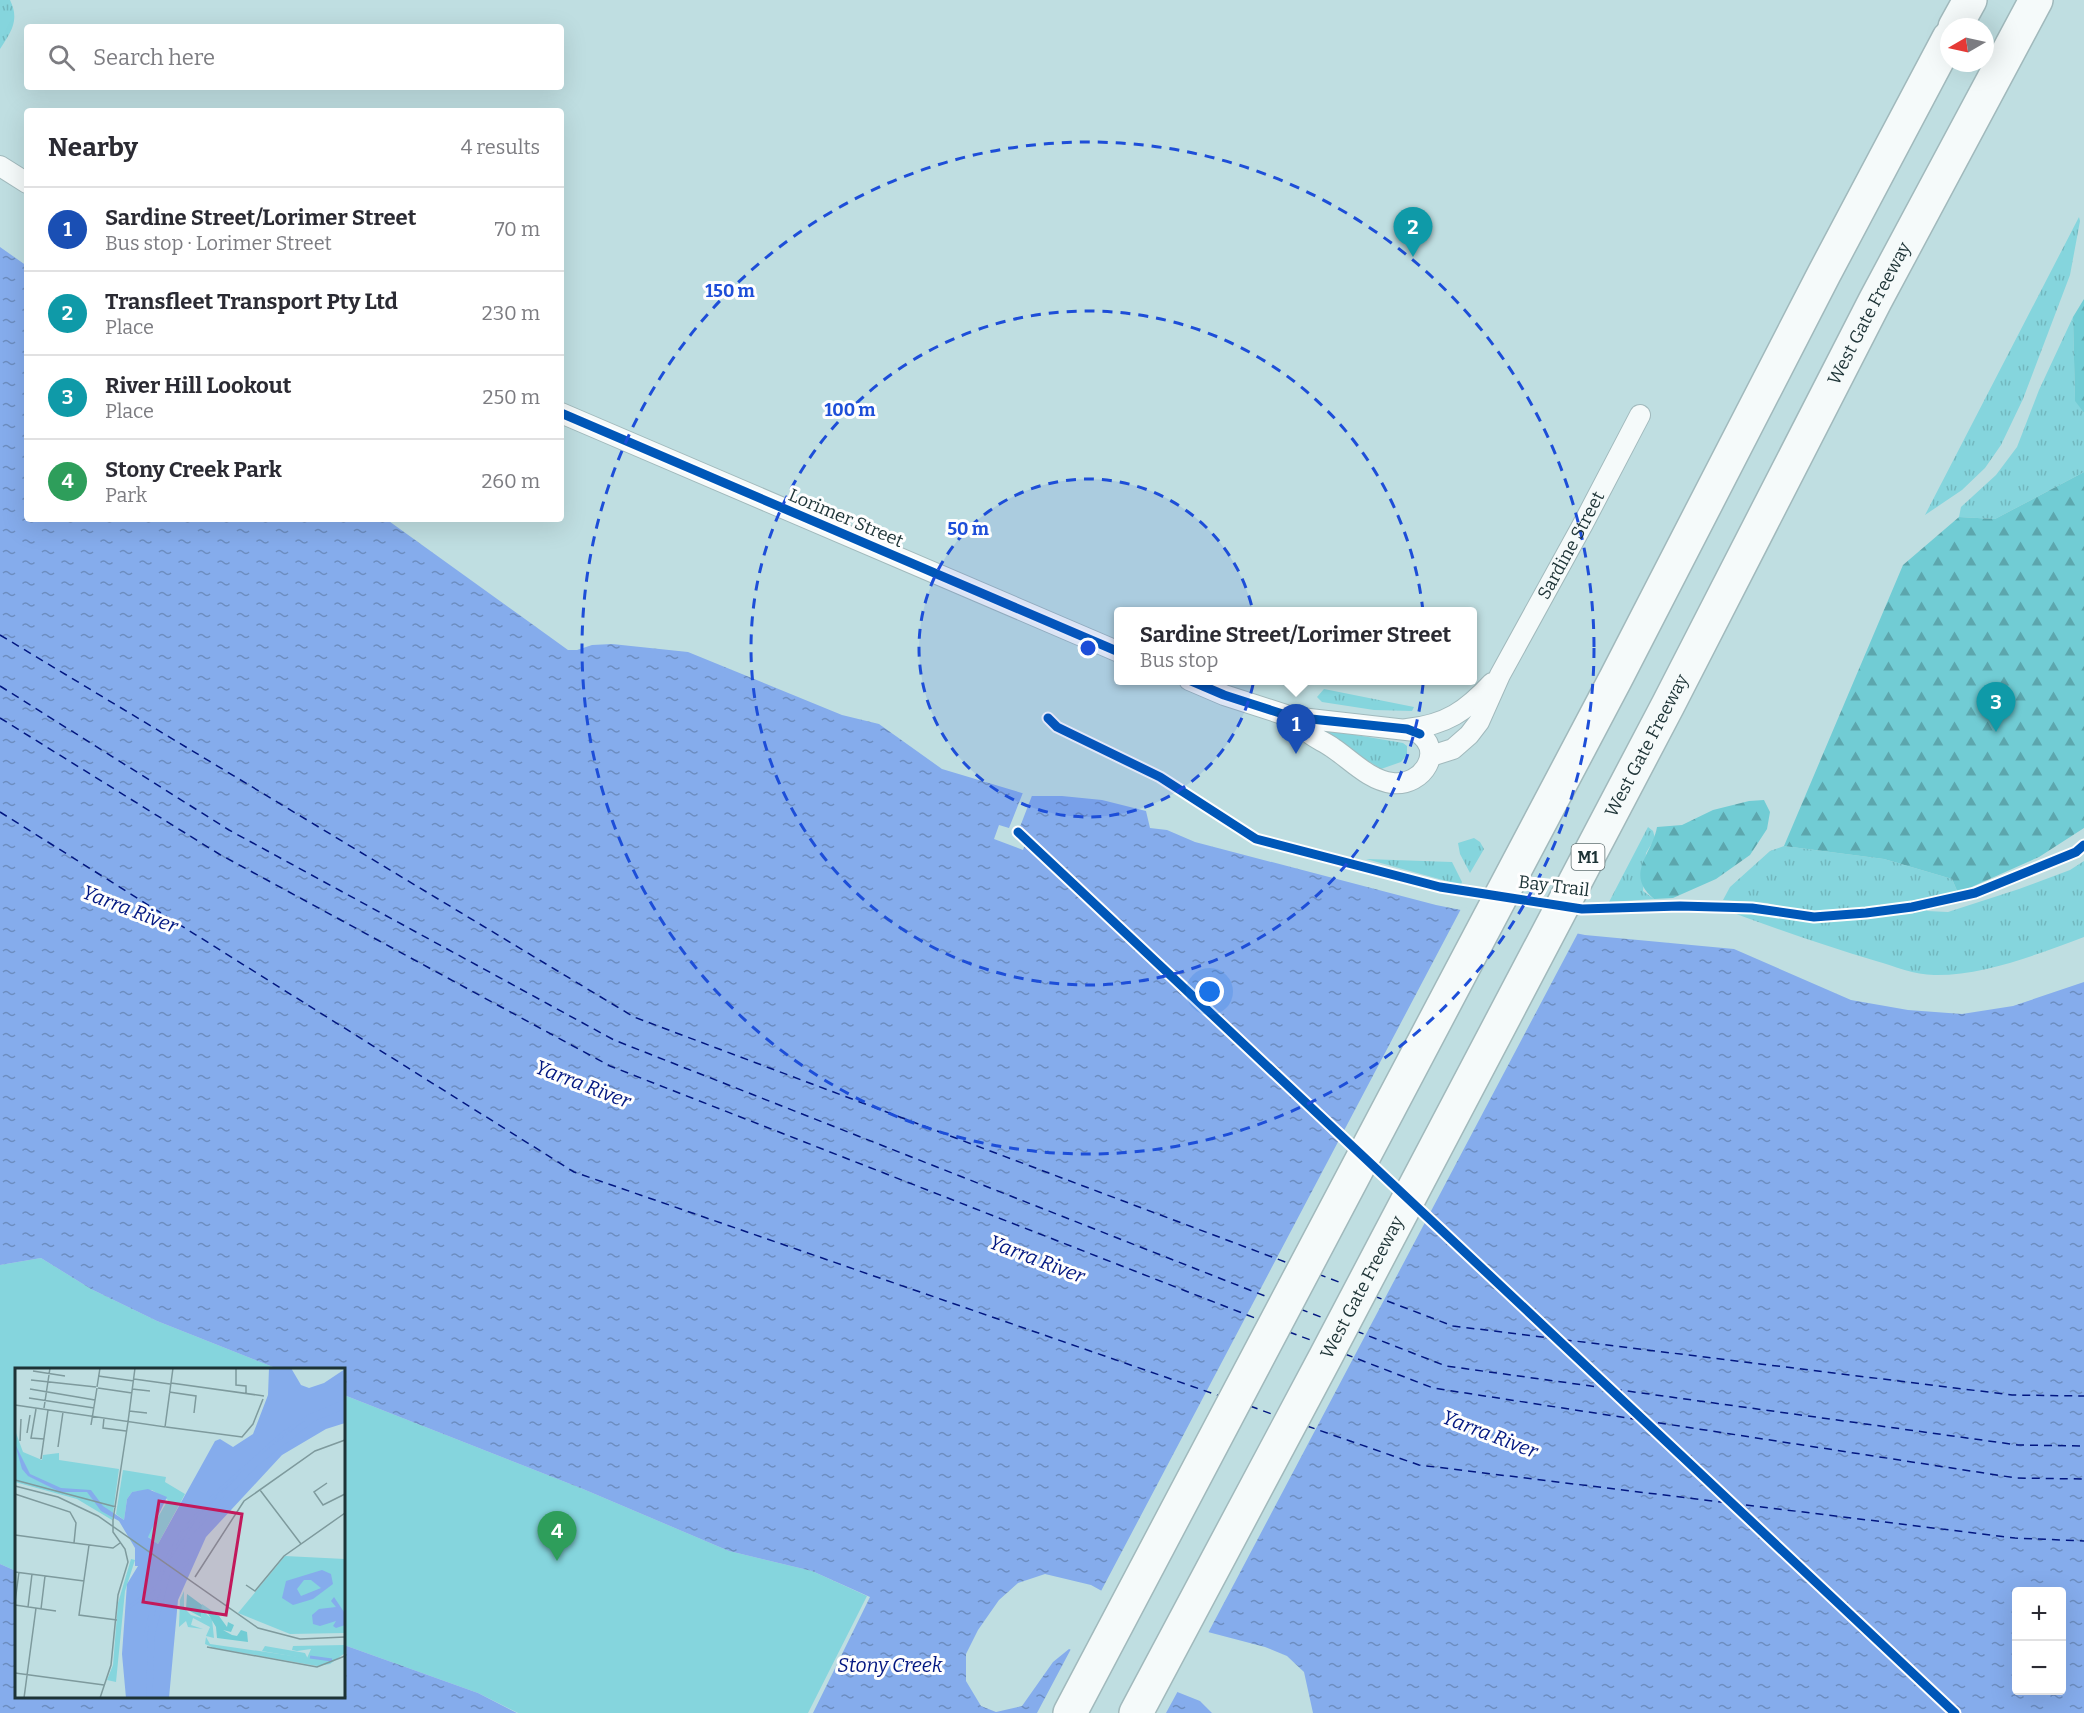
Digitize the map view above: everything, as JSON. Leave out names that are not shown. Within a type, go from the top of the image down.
[{"type":"highway","points":[[1960,18],[1970,0]]},
{"type":"highway","name":"West Gate Freeway","points":[[1136,1713],[1640,757],[1875,301],[2036,0]]},
{"type":"highway","points":[[1070,1713],[1605,699],[1824,274],[1940,55]]},
{"type":"street","points":[[0,166],[24,181]]},
{"type":"street","name":"Lorimer Street","points":[[564,415],[1114,650]]},
{"type":"street","name":"Sardine Street","points":[[1431,756],[1453,748],[1475,728],[1483,715],[1500,675],[1640,415]]},
{"type":"street","name":"Sardine Street","points":[[1407,729],[1436,724],[1455,716],[1471,705],[1500,675]]},
{"type":"street","points":[[1199,685],[1292,717],[1407,729],[1420,734],[1429,746],[1431,756],[1423,771],[1410,781],[1395,784],[1387,782],[1364,771],[1331,746],[1309,734],[1292,717]]},
{"type":"green space","points":[[0,0],[10,0],[14,20],[11,31],[0,49]]},
{"type":"green space","points":[[2079,217],[2070,275],[2023,399],[2001,445],[1985,468],[1962,490],[1925,515]]},
{"type":"green space","points":[[2084,299],[2084,413],[2075,401],[2073,317]]},
{"type":"green space","points":[[2073,317],[2075,400],[2084,413],[2084,472],[1995,519],[1959,517],[1961,507],[1996,475],[2017,447],[2039,390]]},
{"type":"green space","points":[[2084,472],[2084,828],[2039,857],[1958,893],[1952,879],[1884,859],[1784,846],[1903,565],[1959,517],[1995,519]]},
{"type":"green space","points":[[1324,689],[1414,707],[1412,711],[1374,710],[1322,702],[1317,697]]},
{"type":"green space","points":[[1321,729],[1403,743],[1407,746],[1407,755],[1401,762],[1381,769],[1320,731]]},
{"type":"green space","points":[[1764,800],[1770,812],[1767,829],[1750,855],[1716,879],[1673,898],[1654,899],[1645,890],[1640,873],[1657,827],[1682,825],[1713,810],[1749,801]]},
{"type":"green space","points":[[1648,827],[1653,831],[1655,838],[1646,853],[1643,891],[1654,899],[1609,902]]},
{"type":"green space","points":[[1474,838],[1484,849],[1470,873],[1460,854],[1458,843]]},
{"type":"green space","points":[[1784,846],[1884,859],[1952,879],[1958,893],[1879,906],[1804,912],[1767,903],[1723,900],[1730,887],[1770,851]]},
{"type":"green space","points":[[1366,859],[1452,862],[1462,882],[1461,885]]},
{"type":"green space","points":[[2084,861],[2084,937],[2010,963],[1972,972],[1927,975],[1912,972],[1728,911],[1744,910],[1790,919],[1846,921],[1928,909],[1927,911],[1948,912],[2070,870]]},
{"type":"green space","points":[[41,1258],[91,1289],[157,1321],[275,1368],[15,1368],[15,1571],[0,1564],[0,1265]]},
{"type":"green space","points":[[345,1395],[583,1489],[729,1551],[812,1571],[867,1596],[808,1713],[518,1713],[478,1693],[345,1645]]},
{"type":"water","points":[[0,247],[24,264],[24,522],[390,522],[568,650],[612,644],[688,652],[842,715],[879,724],[942,769],[1032,796],[1102,800],[1146,811],[1150,828],[1167,830],[1195,842],[1436,905],[1585,935],[1734,949],[1851,1000],[1908,1010],[1962,1014],[2013,1006],[2084,982],[2084,1713],[1313,1713],[1304,1672],[1287,1656],[1265,1647],[1147,1616],[1091,1585],[1045,1574],[1018,1583],[999,1600],[978,1630],[966,1654],[966,1681],[981,1706],[996,1712],[1022,1706],[1053,1662],[1069,1649],[1200,1701],[1212,1713],[813,1713],[870,1597],[812,1571],[729,1551],[583,1489],[345,1395],[345,1368],[275,1368],[157,1321],[91,1289],[41,1258],[0,1265]]},
{"type":"water","points":[[0,1564],[15,1571],[15,1698],[345,1698],[345,1645],[478,1693],[517,1713],[0,1713]]},
{"type":"pier","points":[[1024,790],[1033,793],[1018,832],[1028,836],[1023,850],[994,839],[999,825],[1009,828]]},
{"type":"pier","points":[[1462,907],[1579,931],[1207,1635],[1146,1619],[1100,1593]]},
{"type":"pier","points":[[1072,1647],[1179,1689],[1166,1713],[1037,1713]]},
{"type":"ferry route","points":[[0,635],[634,1017],[1288,1263]]},
{"type":"ferry route","points":[[0,686],[229,830],[614,1040],[1270,1298]]},
{"type":"ferry route","points":[[0,718],[219,854],[610,1066],[1260,1320]]},
{"type":"ferry route","points":[[0,812],[574,1172],[1220,1396]]},
{"type":"ferry route","points":[[1018,832],[1351,1146]]},
{"type":"ferry route","points":[[1375,1168],[1395,1187]]},
{"type":"ferry route","points":[[1421,1211],[1642,1419]]},
{"type":"ferry route","points":[[1318,1274],[1344,1284]]},
{"type":"ferry route","points":[[1374,1296],[1453,1326],[2012,1395],[2084,1396]]},
{"type":"ferry route","points":[[1300,1309],[1326,1319]]},
{"type":"ferry route","points":[[1356,1331],[1446,1366],[2018,1445],[2084,1446]]},
{"type":"ferry route","points":[[1289,1332],[1316,1342]]},
{"type":"ferry route","points":[[1345,1354],[1433,1388],[2016,1478],[2084,1479]]},
{"type":"ferry route","points":[[1250,1406],[1277,1416]]},
{"type":"ferry route","points":[[1646,1423],[1730,1501]]},
{"type":"ferry route","points":[[1307,1426],[1419,1465],[2015,1538],[2084,1541]]},
{"type":"ferry route","points":[[1733,1505],[1955,1713]]},
{"type":"cycle path","points":[[564,414],[1114,650]]},
{"type":"cycle path","points":[[1201,685],[1292,717],[1407,729],[1420,734]]},
{"type":"cycle path","name":"Bay Trail","points":[[1048,718],[1057,727],[1160,777],[1256,839],[1440,887],[1582,909],[1680,906],[1752,908],[1814,917],[1866,913],[1912,907],[1975,893],[2076,852],[2084,845]]},
{"type":"cycle path","points":[[1018,832],[1955,1713]]},
{"type":"place","name":"Transfleet Transport Pty Ltd","points":[[1413,257]]},
{"type":"place","name":"River Hill Lookout","points":[[1996,732]]},
{"type":"place","name":"Sardine Street/Lorimer Street","points":[[1296,754]]},
{"type":"place","name":"Stony Creek Park","points":[[557,1561]]},
{"type":"water label","name":"Yarra River","points":[[130,909]]},
{"type":"water label","name":"Yarra River","points":[[583,1084]]},
{"type":"water label","name":"Yarra River","points":[[1037,1259]]},
{"type":"water label","name":"Yarra River","points":[[1490,1434]]},
{"type":"water label","name":"Stony Creek","points":[[890,1665]]}]
